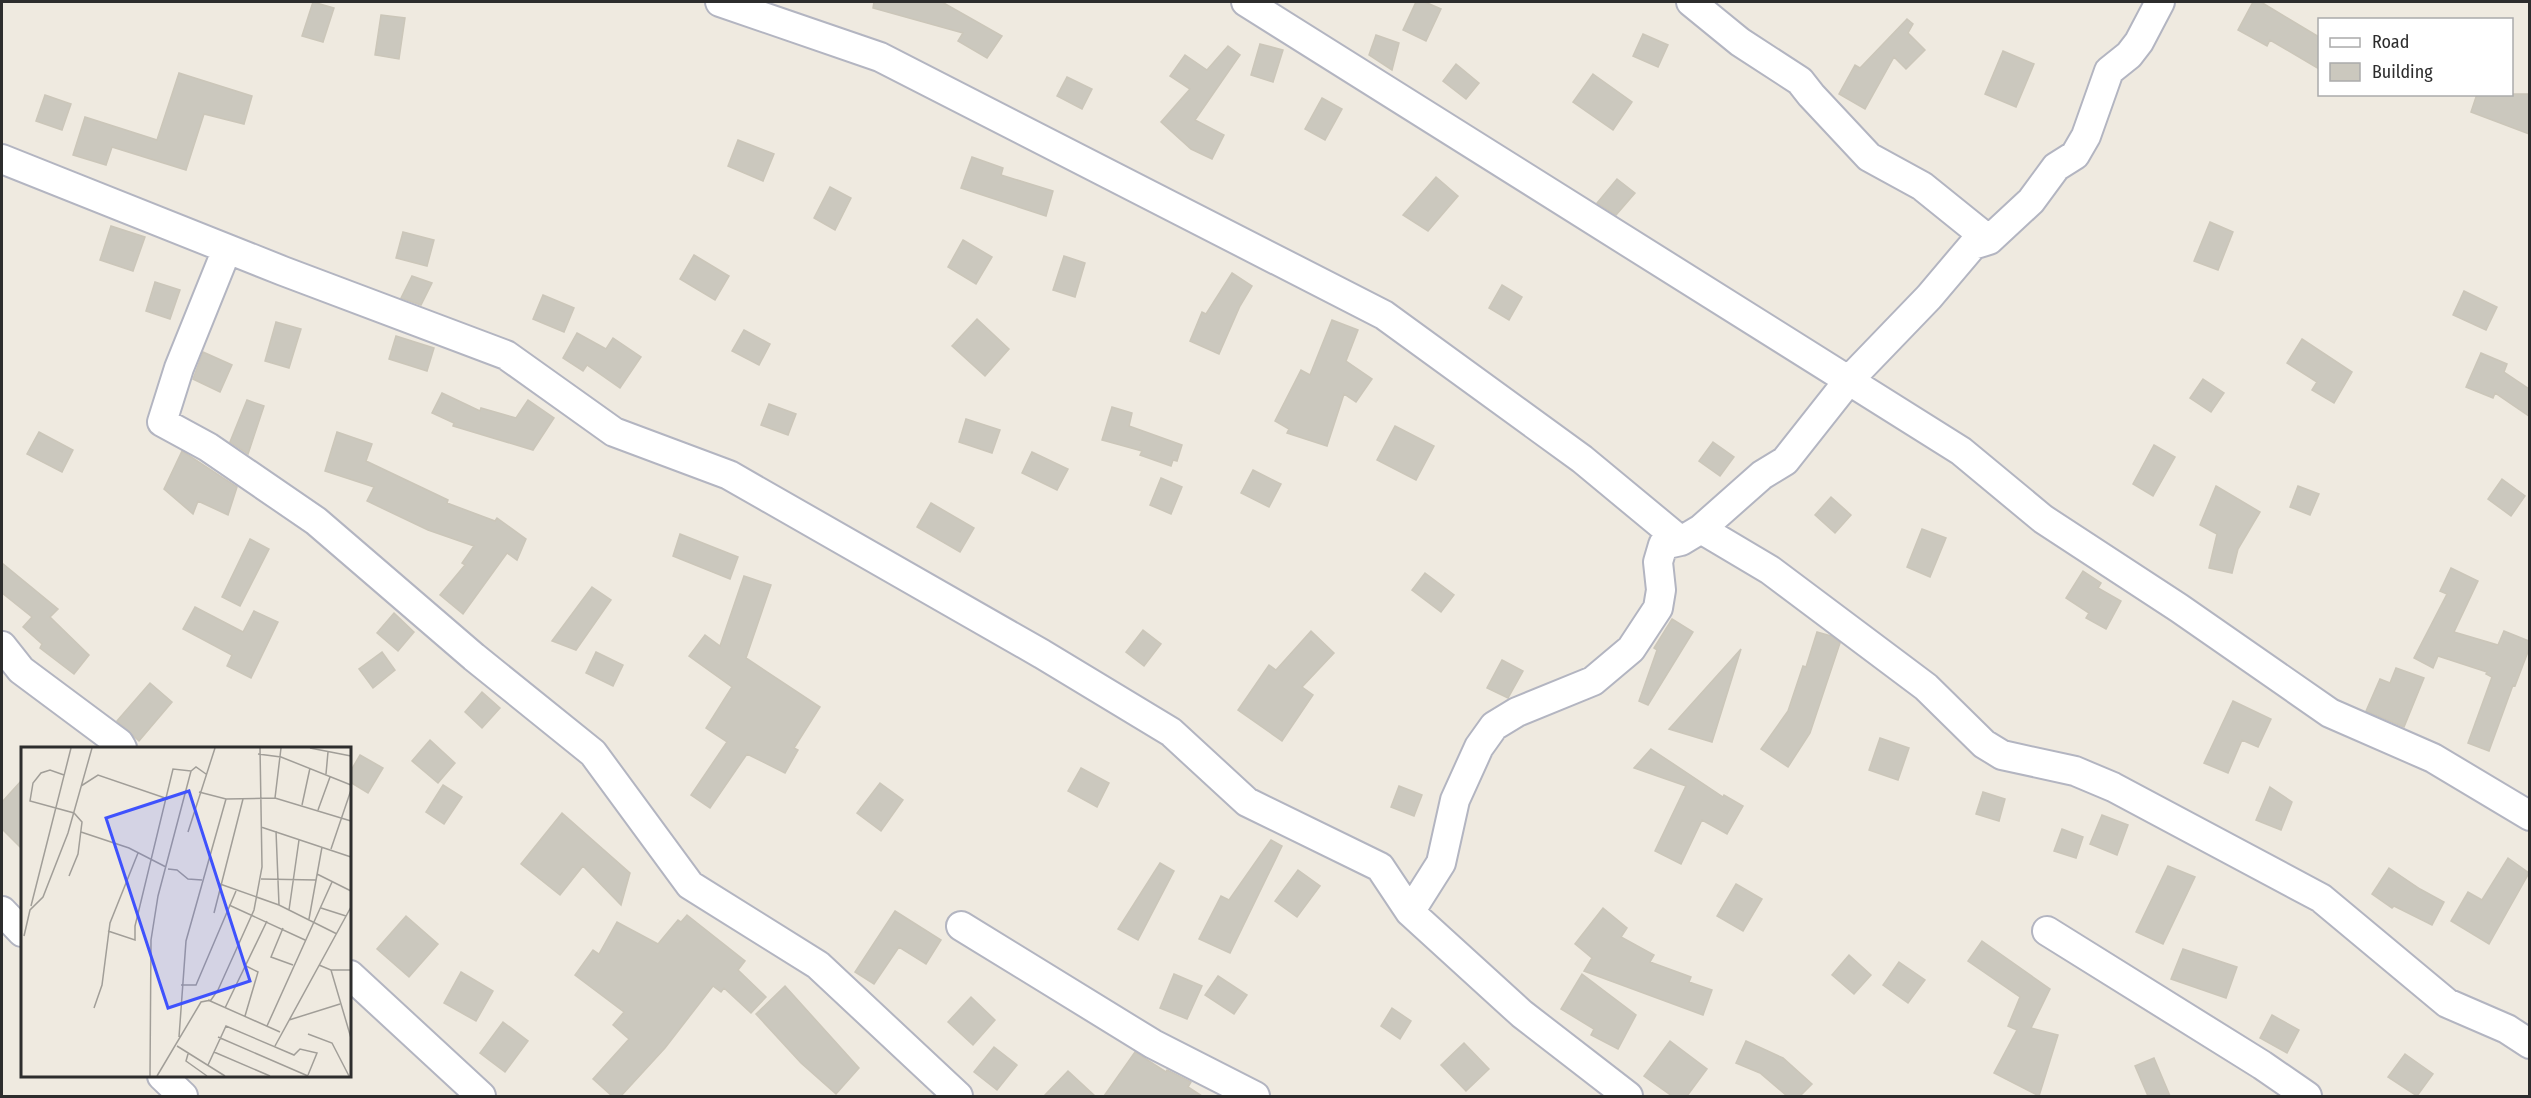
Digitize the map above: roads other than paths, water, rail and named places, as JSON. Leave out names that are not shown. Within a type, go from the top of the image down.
[{"type":"street","points":[[720,2],[880,57],[1384,315],[1691,535],[1770,570],[1926,687],[1984,744],[2002,755],[2075,771],[2113,787],[2321,898],[2446,1003],[2508,1029],[2529,1044]]},
{"type":"street","points":[[1246,2],[1961,451],[2043,519],[2179,608],[2330,713],[2433,758],[2528,811]]},
{"type":"street","points":[[1691,2],[1740,42],[1800,81],[1869,157],[1922,186],[1989,240]]},
{"type":"street","points":[[1410,912],[1440,863],[1455,800],[1479,747],[1494,726],[1517,712],[1593,681],[1631,649],[1658,608],[1661,590],[1659,554],[1663,545],[1691,535],[1762,475],[1785,461],[1849,380],[1929,297],[1973,245],[1989,240],[2031,201],[2056,167],[2075,155],[2086,136],[2109,71],[2129,55],[2139,42],[2160,2]]},
{"type":"street","points":[[2,159],[227,249],[506,355],[614,432],[740,480],[1042,654],[1171,732],[1247,802],[1380,867],[1410,912],[1522,1014],[1628,1096]]},
{"type":"street","points":[[227,249],[179,368],[162,422],[208,447],[316,521],[474,657],[593,753],[690,885],[818,965],[958,1096]]},
{"type":"street","points":[[2,646],[21,670],[121,747]]},
{"type":"street","points":[[2,911],[21,931]]},
{"type":"street","points":[[962,926],[1153,1044],[1255,1096]]},
{"type":"street","points":[[2047,931],[2262,1065],[2307,1096]]},
{"type":"street","points":[[351,976],[481,1096]]},
{"type":"street","points":[[163,1077],[183,1096]]}]
